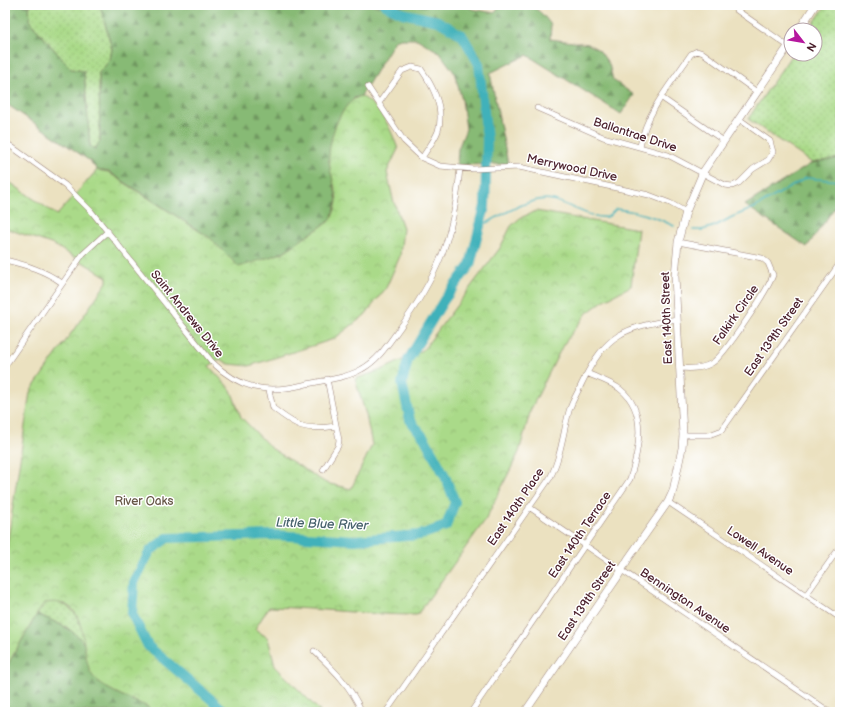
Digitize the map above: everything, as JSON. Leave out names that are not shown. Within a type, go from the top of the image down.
[{"type":"street","points":[[733,5],[735,9],[783,40]]},
{"type":"street","points":[[804,22],[815,5]]},
{"type":"street","points":[[640,146],[648,122],[662,98],[691,54],[695,52],[703,53],[757,92]]},
{"type":"street","name":"East 140th Street","points":[[668,502],[678,476],[683,435],[675,276],[678,242],[686,212],[703,172],[783,54]]},
{"type":"street","points":[[379,103],[402,71],[412,67],[421,69],[434,92],[441,119],[438,131],[422,158]]},
{"type":"street","name":"Merrywood Drive","points":[[368,87],[404,141],[422,158],[440,166],[473,169],[519,167],[649,195],[670,203],[686,212]]},
{"type":"street","points":[[662,98],[724,141]]},
{"type":"street","name":"Ballantrae Drive","points":[[538,108],[603,137],[640,146],[668,155],[703,172],[725,185],[732,186],[739,183],[753,169],[771,157],[773,148],[770,141],[739,119]]},
{"type":"street","name":"Saint Andrews Drive","points":[[5,142],[65,185],[91,211],[212,362],[223,372],[246,386],[269,390],[327,379],[361,370],[376,359],[414,309],[430,282],[447,244],[457,200],[460,168]]},
{"type":"street","points":[[5,366],[83,254],[108,232]]},
{"type":"street","name":"Falkirk Circle","points":[[678,242],[762,258],[768,263],[773,275],[767,289],[718,358],[704,367],[679,368]]},
{"type":"street","points":[[5,260],[32,266],[62,283]]},
{"type":"street","name":"East 139th Street","points":[[683,435],[709,435],[722,430],[839,267]]},
{"type":"street","name":"East 140th Place","points":[[386,712],[530,507],[554,470],[570,409],[587,373],[601,351],[622,334],[644,324],[677,319]]},
{"type":"street","name":"East 140th Terrace","points":[[471,712],[630,479],[637,457],[640,439],[637,416],[628,396],[619,388],[587,373]]},
{"type":"street","points":[[322,470],[338,446],[336,426],[327,379]]},
{"type":"street","points":[[269,390],[273,408],[298,425],[317,429],[336,426]]},
{"type":"street","name":"East 139th Street","points":[[525,712],[668,502]]},
{"type":"street","name":"Lowell Avenue","points":[[668,502],[840,618]]},
{"type":"street","name":"Bennington Avenue","points":[[530,507],[830,712]]},
{"type":"street","points":[[806,595],[840,547]]},
{"type":"street","points":[[314,651],[336,672],[354,693],[362,712]]},
{"type":"green space","points":[[5,5],[29,5],[30,22],[71,69],[84,71],[90,146],[95,149],[100,141],[99,73],[110,60],[112,49],[100,5],[466,5],[472,9],[495,13],[500,5],[524,5],[535,8],[545,17],[551,25],[550,39],[588,44],[599,50],[609,64],[613,80],[634,95],[621,114],[527,55],[490,73],[508,164],[457,165],[458,149],[466,129],[462,100],[454,72],[439,52],[417,39],[396,39],[361,96],[354,98],[329,160],[337,201],[331,220],[282,253],[238,268],[210,238],[109,172],[97,170],[90,161],[5,103]]},
{"type":"green space","points":[[29,5],[100,5],[112,49],[110,60],[99,73],[100,141],[95,149],[90,146],[84,71],[71,69],[30,22]]},
{"type":"green space","points":[[826,5],[840,5],[840,158],[812,163],[748,119],[787,62],[823,62],[823,22],[814,22]]},
{"type":"green space","name":"River Oaks","points":[[361,96],[375,106],[380,112],[392,133],[398,149],[387,172],[393,199],[403,228],[400,256],[386,288],[365,315],[334,339],[249,366],[229,364],[220,359],[209,366],[231,390],[241,417],[271,448],[326,483],[351,489],[372,445],[366,415],[355,379],[384,369],[423,350],[500,248],[511,226],[520,218],[536,211],[638,229],[631,286],[603,301],[587,313],[563,345],[531,409],[519,452],[486,519],[417,615],[269,607],[255,629],[268,638],[275,666],[321,712],[153,712],[148,707],[114,692],[96,680],[90,670],[86,658],[82,631],[78,618],[72,609],[61,603],[45,603],[5,669],[5,559],[30,392],[107,282],[107,277],[54,245],[5,228],[5,179],[57,215],[97,170],[108,172],[210,238],[239,267],[282,253],[331,220],[337,200],[329,161],[329,152],[333,133],[341,114],[347,106]]},
{"type":"green space","points":[[840,158],[840,203],[835,207],[807,247],[745,205],[812,163]]},
{"type":"green space","points":[[57,601],[75,613],[82,630],[85,645],[68,628],[37,614],[45,603]]},
{"type":"green space","points":[[37,614],[63,626],[81,639],[87,649],[90,668],[97,680],[114,692],[148,707],[153,712],[5,712],[5,669]]},
{"type":"waterway","name":"Little Blue River","points":[[226,712],[148,646],[132,614],[134,582],[150,551],[167,538],[273,535],[355,540],[420,535],[446,526],[455,502],[445,476],[425,439],[410,420],[402,383],[408,360],[444,300],[470,265],[485,206],[487,140],[479,64],[462,35],[438,21],[402,13],[385,5]]},
{"type":"waterway","points":[[693,230],[702,230],[715,226],[754,208],[806,178],[840,181]]},
{"type":"waterway","points":[[479,227],[515,208],[544,199],[553,200],[597,216],[609,216],[616,209],[624,210],[653,217],[674,226]]}]
